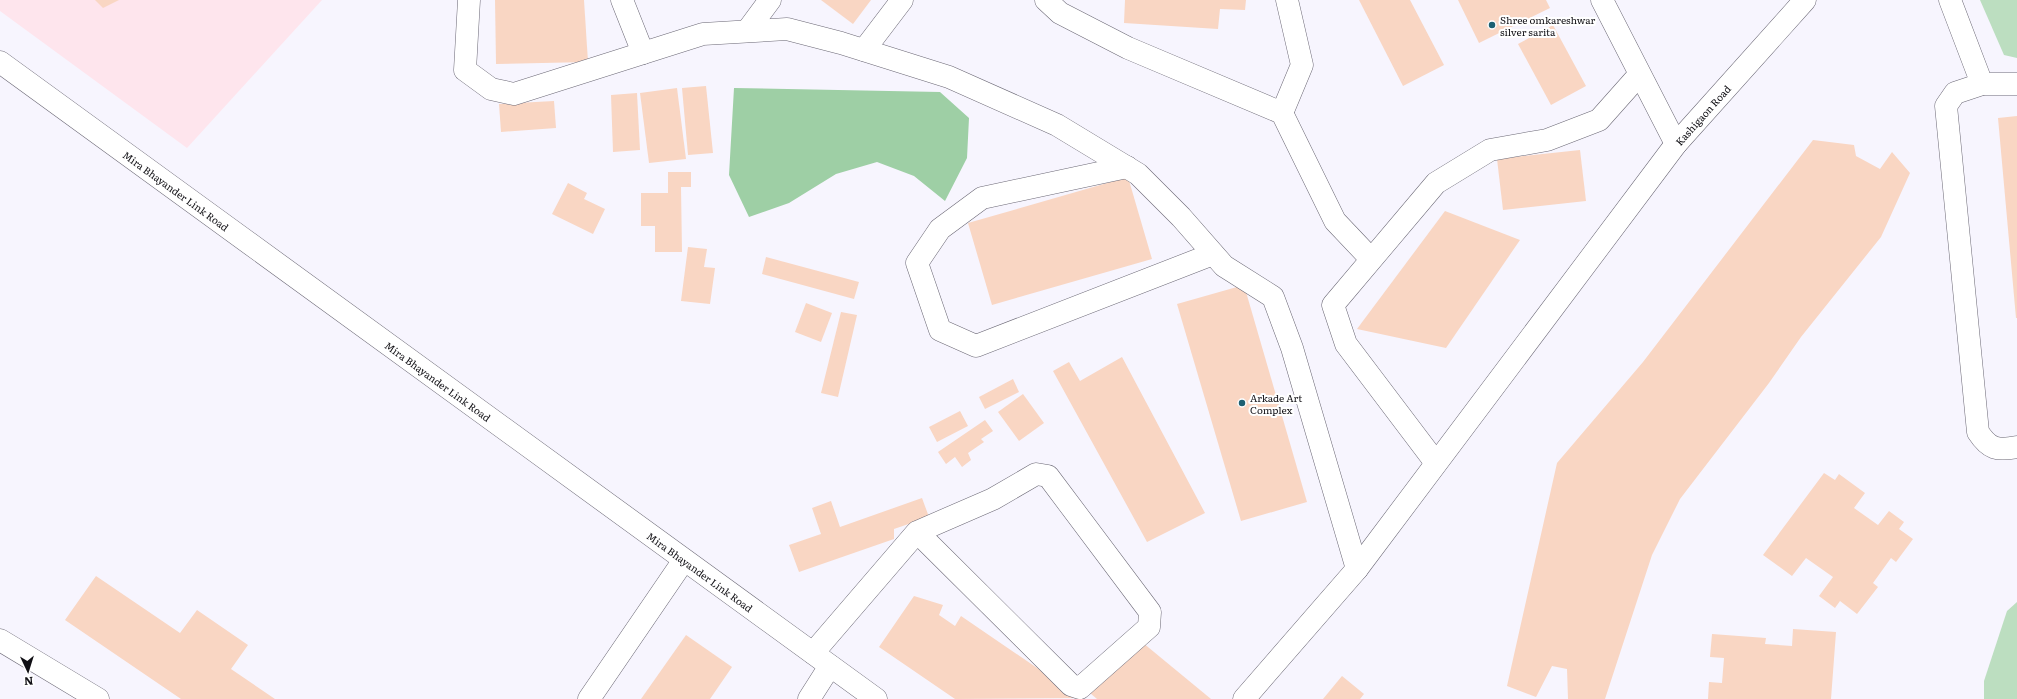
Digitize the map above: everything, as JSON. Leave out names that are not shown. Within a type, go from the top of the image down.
[{"type":"street","points":[[469,0],[465,70],[491,89],[514,94],[703,34],[787,29],[864,50],[956,80],[1058,125],[1138,174],[1224,266],[1273,297],[1292,348],[1357,569]]},
{"type":"street","points":[[622,0],[643,53]]},
{"type":"street","points":[[748,32],[770,0]]},
{"type":"street","points":[[864,50],[902,0]]},
{"type":"street","points":[[1046,0],[1060,13],[1128,48],[1282,113],[1335,222],[1371,259]]},
{"type":"street","points":[[1282,113],[1302,65],[1287,0]]},
{"type":"street","name":"Kashigaon Road","points":[[1602,0],[1676,144],[1805,0]]},
{"type":"street","points":[[1950,0],[1982,84]]},
{"type":"street","name":"Mira Bhayander Link Road","points":[[0,62],[876,699]]},
{"type":"street","points":[[1436,463],[1346,344],[1333,305],[1436,182],[1490,150],[1547,140],[1599,120],[1639,74]]},
{"type":"street","points":[[2017,84],[1982,84],[1955,93],[1946,106],[1947,129],[1978,432],[1986,444],[2003,450],[2017,447]]},
{"type":"street","points":[[1244,699],[1357,569],[1676,144]]},
{"type":"street","points":[[1127,167],[982,198],[940,229],[916,263],[940,330],[976,346],[1213,254]]},
{"type":"street","points":[[813,653],[917,532],[993,499],[1036,474],[1048,476],[1150,612],[1149,627],[1080,688],[1071,685],[917,532]]},
{"type":"street","points":[[589,699],[684,560]]},
{"type":"street","points":[[0,640],[98,699]]},
{"type":"street","points":[[809,699],[830,666]]},
{"type":"shaded area","points":[[0,0],[322,0],[187,148],[0,11]]},
{"type":"green space","points":[[1980,0],[2017,0],[2017,58],[2004,55]]},
{"type":"green space","points":[[734,88],[940,92],[969,118],[967,158],[945,201],[914,176],[877,162],[836,174],[789,203],[749,217],[729,175]]},
{"type":"green space","points":[[2017,602],[2017,699],[1984,699],[1984,681],[2007,611]]},
{"type":"building","points":[[95,0],[119,0],[103,8]]},
{"type":"building","points":[[495,0],[584,0],[588,62],[496,64]]},
{"type":"building","points":[[821,0],[871,0],[853,24]]},
{"type":"building","points":[[1125,0],[1246,0],[1245,10],[1220,9],[1218,29],[1124,23]]},
{"type":"building","points":[[1359,0],[1410,0],[1444,65],[1403,86]]},
{"type":"building","name":"Shree omkareshwar silver sarita","points":[[1458,0],[1546,0],[1550,8],[1479,43]]},
{"type":"building","points":[[1553,25],[1586,86],[1551,105],[1518,44]]},
{"type":"building","points":[[706,86],[713,153],[688,155],[682,88]]},
{"type":"building","points":[[677,88],[686,159],[649,163],[640,93]]},
{"type":"building","points":[[637,93],[640,150],[613,152],[611,95]]},
{"type":"building","points":[[554,101],[556,128],[501,132],[499,104]]},
{"type":"building","points":[[2017,116],[2017,318],[2016,318],[1998,118]]},
{"type":"building","points":[[1813,140],[1854,145],[1856,156],[1880,169],[1892,152],[1910,173],[1881,237],[1801,337],[1769,383],[1680,499],[1652,555],[1605,699],[1568,699],[1567,669],[1552,666],[1536,697],[1507,686],[1557,463],[1643,362]]},
{"type":"building","points":[[1580,150],[1586,201],[1503,210],[1497,159]]},
{"type":"building","points":[[668,172],[691,172],[691,187],[681,187],[682,252],[655,252],[655,226],[641,226],[641,193],[668,193]]},
{"type":"building","points":[[1128,177],[1152,259],[992,305],[968,223]]},
{"type":"building","points":[[568,183],[587,193],[584,199],[605,209],[593,234],[552,214]]},
{"type":"building","points":[[1445,211],[1520,240],[1446,348],[1357,329]]},
{"type":"building","points":[[688,247],[707,249],[704,267],[715,268],[710,304],[681,301]]},
{"type":"building","points":[[766,257],[859,282],[854,299],[762,274]]},
{"type":"building","name":"Arkade Art Complex","points":[[1244,285],[1307,502],[1241,521],[1177,304]]},
{"type":"building","points":[[806,303],[832,313],[821,342],[795,332]]},
{"type":"building","points":[[841,312],[857,315],[838,397],[821,393]]},
{"type":"building","points":[[1122,357],[1205,513],[1147,542],[1053,371],[1069,362],[1080,381]]},
{"type":"building","points":[[1013,379],[1019,392],[985,409],[979,397]]},
{"type":"building","points":[[1023,394],[1044,423],[1019,441],[998,412]]},
{"type":"building","points":[[960,411],[968,426],[937,442],[929,427]]},
{"type":"building","points":[[985,420],[993,431],[981,439],[984,442],[968,453],[971,460],[962,467],[955,457],[946,464],[938,452]]},
{"type":"building","points":[[1824,473],[1835,480],[1839,474],[1865,493],[1854,508],[1878,525],[1889,511],[1904,522],[1899,529],[1913,539],[1896,562],[1891,558],[1873,583],[1878,587],[1857,614],[1840,601],[1835,608],[1819,596],[1833,577],[1806,558],[1792,576],[1763,555]]},
{"type":"building","points":[[922,498],[929,517],[894,529],[894,539],[799,572],[789,545],[821,534],[812,508],[831,501],[840,527]]},
{"type":"building","points":[[96,576],[180,633],[197,610],[248,645],[231,669],[275,699],[181,699],[65,620]]},
{"type":"building","points":[[914,596],[943,605],[939,615],[955,626],[961,616],[1081,698],[955,699],[879,647]]},
{"type":"building","points":[[1793,629],[1836,632],[1831,699],[1708,699],[1709,682],[1722,683],[1724,658],[1710,657],[1712,634],[1766,638],[1765,644],[1792,646]]},
{"type":"building","points":[[686,635],[732,667],[710,699],[641,699]]},
{"type":"building","points":[[1137,638],[1211,699],[1097,699],[1090,693]]},
{"type":"building","points":[[1342,676],[1364,694],[1360,699],[1323,699]]},
{"type":"place","name":"Shree omkareshwar silver sarita","points":[[1492,25]]},
{"type":"place","name":"Arkade Art Complex","points":[[1242,403]]}]
